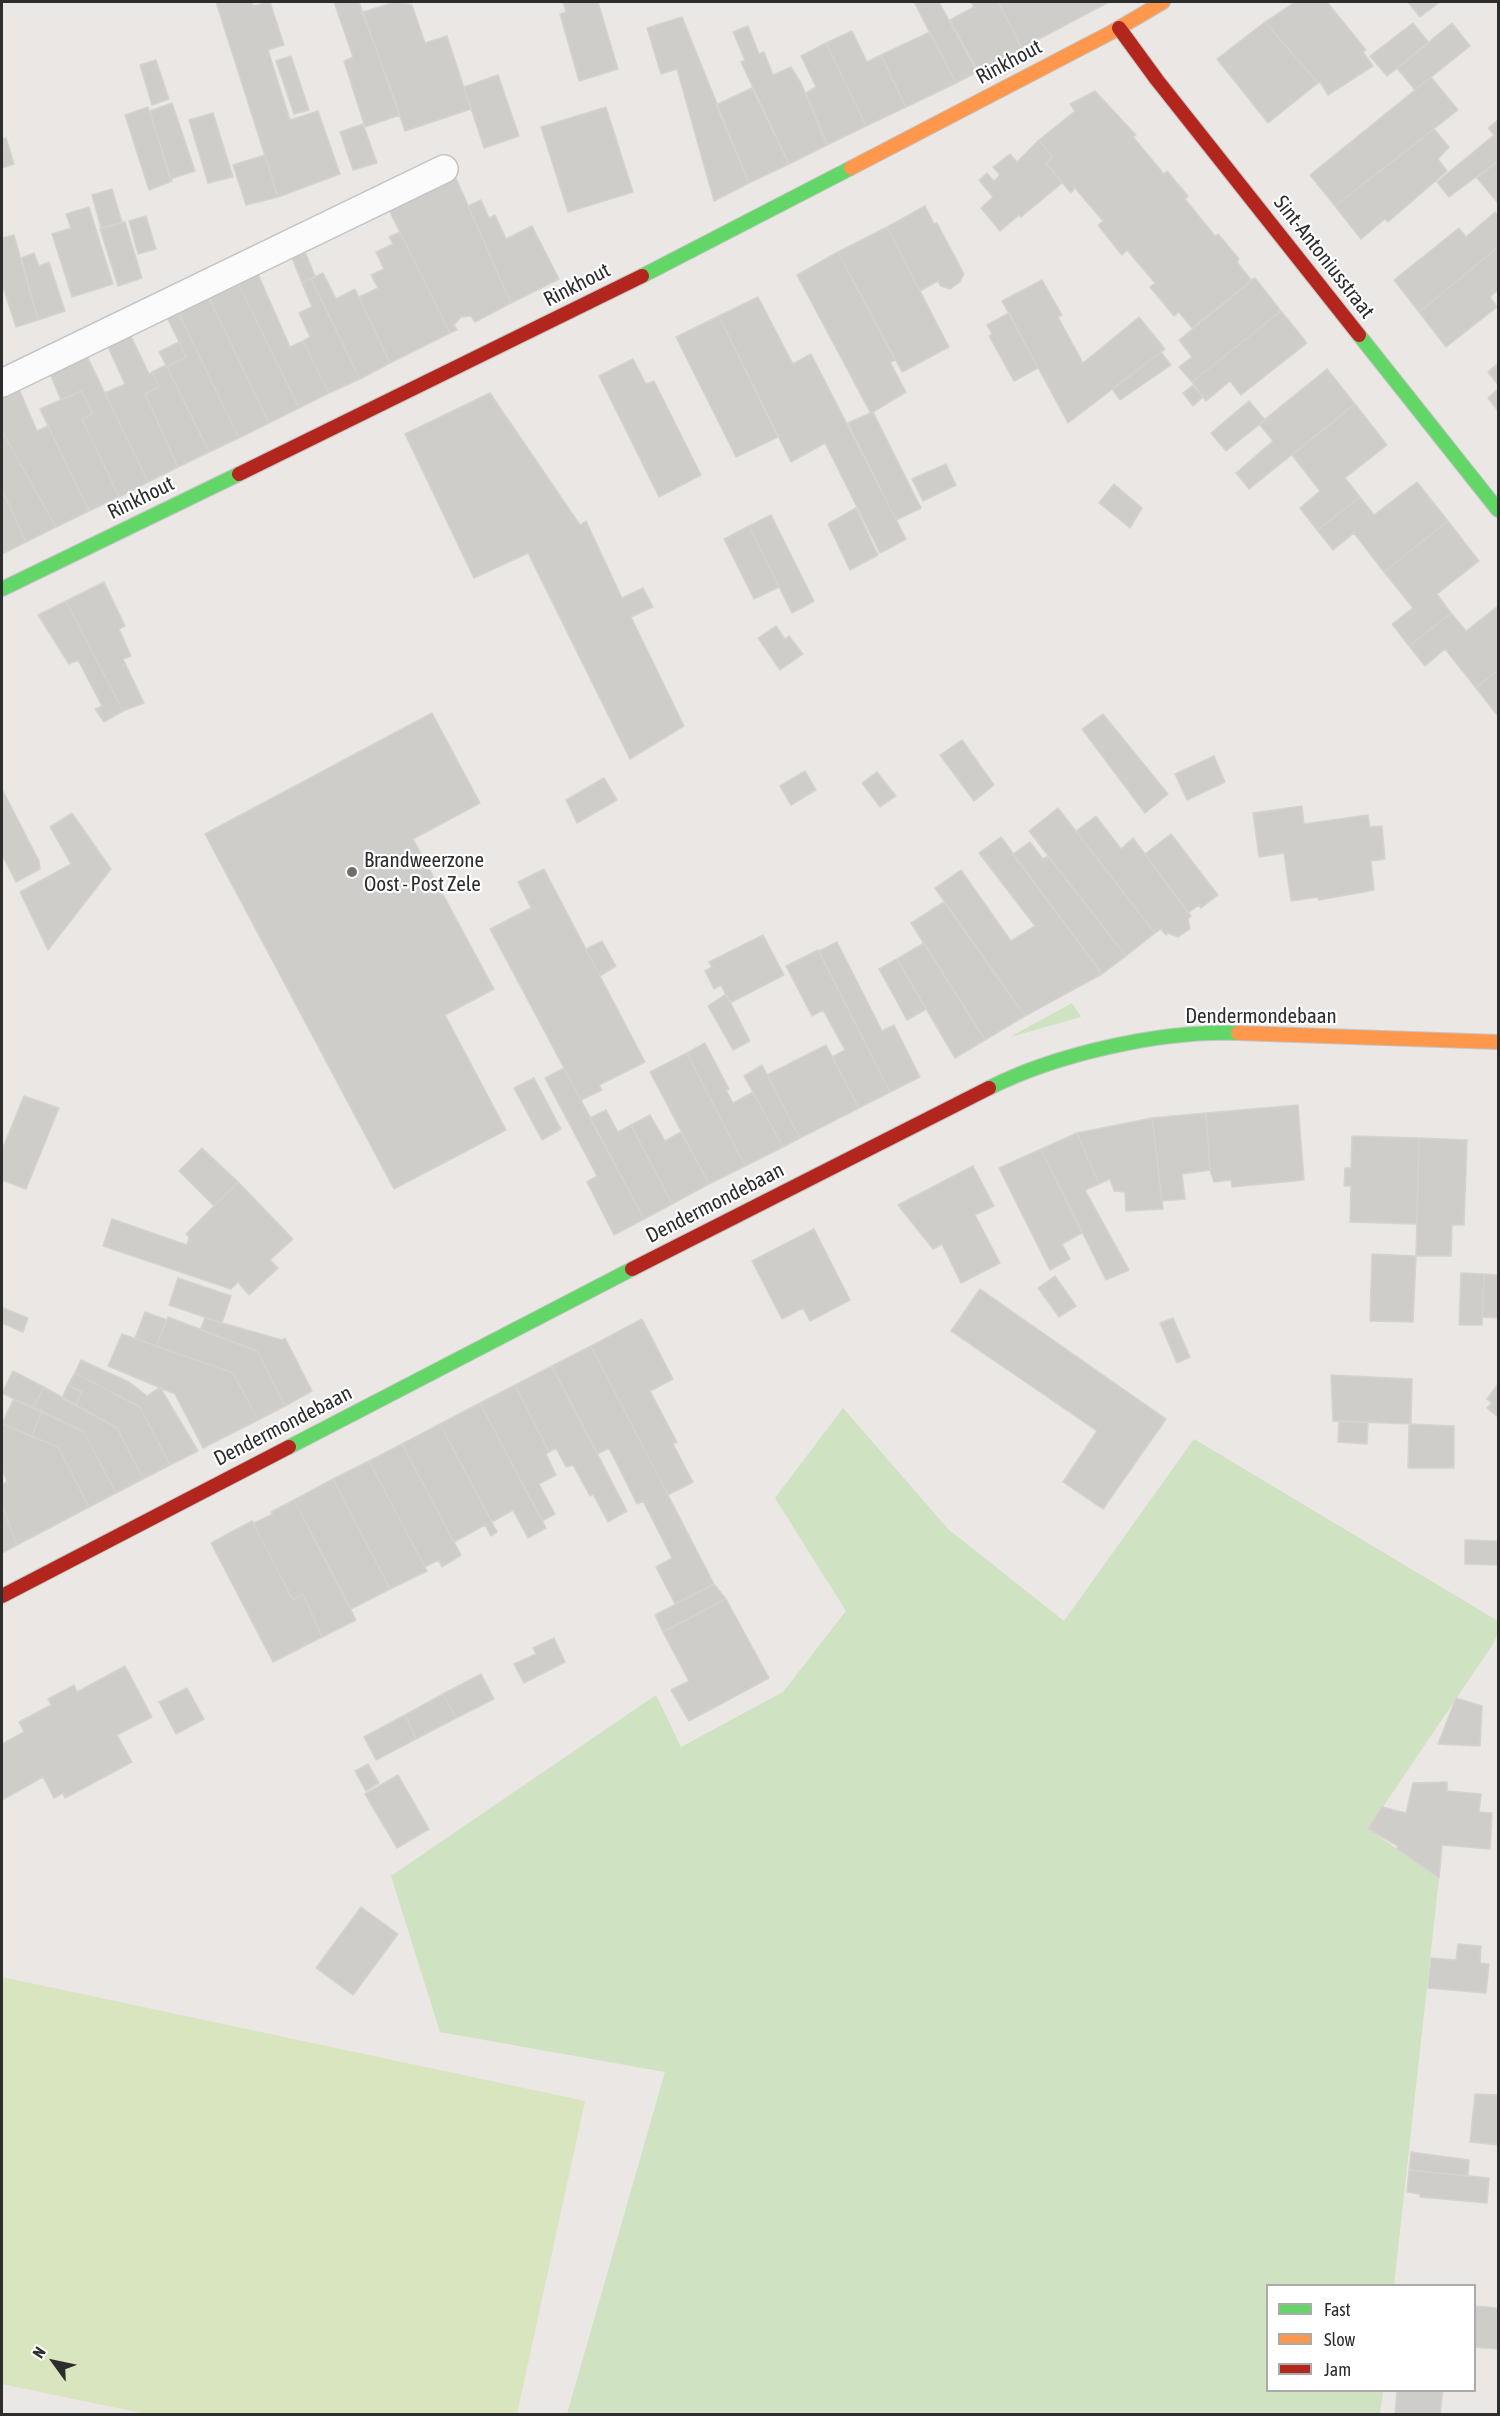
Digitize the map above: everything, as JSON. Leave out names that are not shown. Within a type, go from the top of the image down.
[{"type":"street","name":"Rinkhout","points":[[2,589],[594,301],[1119,28],[1163,2]]},
{"type":"street","name":"Sint-Antoniusstraat","points":[[1119,28],[1157,80],[1498,510]]},
{"type":"street","name":"Dendermondebaan","points":[[2,1596],[737,1215],[1011,1077],[1085,1052],[1207,1032],[1498,1042]]},
{"type":"lane","points":[[2,383],[444,169]]},
{"type":"green space","points":[[1072,1003],[1081,1017],[1010,1037]]},
{"type":"green space","points":[[843,1408],[948,1529],[1064,1621],[1194,1439],[1498,1621],[1498,1633],[1493,1644],[1368,1829],[1439,1878],[1394,2284],[1266,2284],[1266,2392],[1383,2392],[1380,2414],[567,2414],[665,2072],[440,2032],[391,1876],[656,1695],[681,1747],[783,1692],[846,1611],[775,1498]]},
{"type":"green space","points":[[2,1977],[585,2101],[517,2414],[146,2414],[2,2384]]},
{"type":"building","points":[[216,2],[252,2],[253,6],[270,2],[284,45],[268,50],[290,120],[318,111],[340,174],[278,197]]},
{"type":"building","points":[[334,2],[359,2],[400,115],[365,127],[344,61],[353,57]]},
{"type":"building","points":[[395,2],[412,5],[425,43],[447,36],[471,109],[405,131],[363,12]]},
{"type":"building","points":[[563,2],[598,2],[618,69],[579,81],[560,14],[566,12]]},
{"type":"building","points":[[914,2],[939,2],[977,72],[956,83]]},
{"type":"building","points":[[971,2],[998,2],[1022,48],[978,71],[950,20],[974,7]]},
{"type":"building","points":[[998,2],[1109,2],[1022,48]]},
{"type":"building","points":[[1295,2],[1327,2],[1366,50],[1363,52],[1373,66],[1328,95],[1320,82],[1318,83],[1265,22]]},
{"type":"building","points":[[1408,2],[1440,2],[1420,17]]},
{"type":"building","points":[[682,17],[749,183],[714,201],[677,69],[661,74],[647,28]]},
{"type":"building","points":[[1265,22],[1318,83],[1268,123],[1217,59]]},
{"type":"building","points":[[1413,23],[1429,43],[1387,76],[1370,56]]},
{"type":"building","points":[[1452,23],[1470,46],[1415,90],[1397,68]]},
{"type":"building","points":[[748,26],[759,54],[764,52],[773,75],[791,67],[801,83],[827,145],[789,164],[741,62],[745,60],[733,32]]},
{"type":"building","points":[[852,31],[867,62],[881,55],[906,107],[866,126],[826,43]]},
{"type":"building","points":[[930,32],[956,83],[906,107],[881,55]]},
{"type":"building","points":[[826,43],[866,126],[827,145],[806,93],[816,87],[801,56]]},
{"type":"building","points":[[291,56],[309,110],[294,114],[276,61]]},
{"type":"building","points":[[156,60],[169,99],[152,105],[140,65]]},
{"type":"building","points":[[498,75],[519,136],[484,148],[464,87]]},
{"type":"building","points":[[1431,77],[1458,110],[1335,206],[1310,175]]},
{"type":"building","points":[[752,88],[789,164],[749,183],[716,105]]},
{"type":"building","points":[[1095,91],[1136,135],[1133,137],[1164,174],[1167,171],[1188,196],[1185,199],[1215,236],[1218,234],[1239,259],[1237,262],[1251,280],[1255,278],[1192,328],[1179,312],[1174,316],[1150,287],[1155,283],[1127,250],[1122,255],[1098,225],[1103,221],[1075,188],[1071,193],[1046,163],[1053,157],[1039,140],[1075,111],[1070,104]]},
{"type":"building","points":[[172,103],[195,171],[170,179],[150,111]]},
{"type":"building","points":[[148,107],[172,181],[149,190],[125,115]]},
{"type":"building","points":[[606,107],[633,192],[568,212],[541,127]]},
{"type":"building","points":[[213,113],[233,177],[208,183],[189,120]]},
{"type":"building","points":[[1498,120],[1498,161],[1449,197],[1437,182],[1494,135],[1488,128]]},
{"type":"building","points":[[363,124],[377,163],[353,170],[340,132]]},
{"type":"building","points":[[1434,129],[1449,147],[1438,159],[1447,171],[1388,222],[1385,219],[1361,239],[1335,206]]},
{"type":"building","points":[[6,138],[14,164],[2,168],[2,139]]},
{"type":"building","points":[[1039,140],[1053,157],[1046,163],[1062,183],[1000,231],[981,208],[993,197],[979,180],[987,173],[994,181],[1000,175],[993,167],[1010,154],[1017,162]]},
{"type":"building","points":[[265,155],[278,197],[246,205],[233,165]]},
{"type":"building","points":[[1498,161],[1498,203],[1477,178]]},
{"type":"building","points":[[455,176],[511,303],[475,322],[471,316],[461,317],[454,325],[457,330],[450,333],[388,208]]},
{"type":"building","points":[[112,189],[122,222],[101,228],[92,195]]},
{"type":"building","points":[[481,200],[489,218],[495,215],[506,239],[532,226],[559,279],[511,303],[468,206]]},
{"type":"building","points":[[925,206],[934,224],[937,223],[964,274],[960,282],[950,289],[941,286],[938,281],[920,291],[887,227]]},
{"type":"building","points":[[89,207],[113,284],[72,297],[52,234],[71,228],[66,214]]},
{"type":"building","points":[[1495,212],[1498,216],[1498,247],[1419,312],[1394,280],[1459,228],[1466,237]]},
{"type":"building","points":[[146,216],[156,249],[138,254],[129,221]]},
{"type":"building","points":[[125,222],[142,278],[118,286],[100,229]]},
{"type":"building","points":[[887,227],[949,347],[902,372],[838,252]]},
{"type":"building","points":[[400,232],[450,333],[390,363],[359,297],[378,288],[371,275],[384,269],[376,252],[393,244],[389,237]]},
{"type":"building","points":[[14,235],[38,320],[16,327],[2,284],[2,238]]},
{"type":"building","points":[[1498,247],[1498,290],[1490,297],[1497,307],[1446,347],[1419,312]]},
{"type":"building","points":[[305,252],[315,276],[302,283],[292,258]]},
{"type":"building","points":[[838,252],[895,360],[890,362],[906,392],[873,412],[870,412],[797,275]]},
{"type":"building","points":[[34,253],[39,266],[49,262],[65,311],[38,320],[21,258]]},
{"type":"building","points":[[257,272],[290,347],[303,341],[329,393],[299,408],[238,283]]},
{"type":"building","points":[[323,273],[336,299],[355,289],[390,363],[360,379],[311,279]]},
{"type":"building","points":[[1255,278],[1281,311],[1192,382],[1179,367],[1192,357],[1179,340]]},
{"type":"building","points":[[311,279],[360,379],[329,393],[303,341],[310,337],[299,313],[312,307],[302,283]]},
{"type":"building","points":[[1042,280],[1062,315],[1058,317],[1083,363],[1139,317],[1165,349],[1068,423],[1002,301]]},
{"type":"building","points":[[238,283],[299,408],[269,423],[209,298]]},
{"type":"building","points":[[758,297],[793,364],[811,354],[906,539],[880,553],[825,443],[791,462],[719,316]]},
{"type":"building","points":[[209,298],[269,423],[239,438],[178,312]]},
{"type":"building","points":[[1281,311],[1307,343],[1241,395],[1230,381],[1206,401],[1192,382]]},
{"type":"building","points":[[178,312],[239,438],[209,452],[167,367],[186,357],[167,317]]},
{"type":"building","points":[[1009,313],[1038,368],[1014,381],[989,336],[992,334],[987,325]]},
{"type":"building","points":[[719,316],[778,437],[736,457],[676,337]]},
{"type":"building","points":[[131,336],[149,374],[152,372],[159,387],[145,394],[178,467],[148,482],[105,393],[125,384],[108,347]]},
{"type":"building","points":[[179,342],[186,357],[167,367],[159,352]]},
{"type":"building","points":[[1161,352],[1171,365],[1120,400],[1112,389]]},
{"type":"building","points":[[87,356],[148,482],[119,497],[82,419],[93,414],[81,391],[61,400],[50,374]]},
{"type":"building","points":[[633,359],[646,384],[654,381],[701,475],[659,497],[599,376]]},
{"type":"building","points":[[1498,363],[1498,385],[1488,372]]},
{"type":"building","points":[[166,365],[209,452],[178,467],[145,394],[159,387],[152,372]]},
{"type":"building","points":[[1327,369],[1355,404],[1249,489],[1236,473],[1273,441],[1259,424]]},
{"type":"building","points":[[1193,385],[1203,397],[1193,406],[1183,393]]},
{"type":"building","points":[[19,389],[37,431],[48,426],[89,511],[56,527],[2,431],[2,398]]},
{"type":"building","points":[[1498,389],[1498,411],[1488,398]]},
{"type":"building","points":[[81,391],[93,414],[82,419],[119,497],[89,511],[40,409]]},
{"type":"building","points":[[490,393],[580,525],[586,521],[622,598],[643,588],[653,607],[631,617],[684,726],[630,759],[528,553],[474,578],[405,434]]},
{"type":"building","points":[[1249,401],[1265,420],[1226,451],[1211,433]]},
{"type":"building","points":[[1355,404],[1387,445],[1345,478],[1360,497],[1317,530],[1300,508],[1320,491],[1292,455]]},
{"type":"building","points":[[873,412],[921,508],[896,520],[848,423]]},
{"type":"building","points":[[2,431],[56,527],[26,542],[2,489]]},
{"type":"building","points":[[946,464],[956,485],[923,501],[912,479]]},
{"type":"building","points":[[1417,482],[1448,521],[1384,572],[1354,533],[1333,550],[1317,530],[1360,497],[1374,515]]},
{"type":"building","points":[[1114,484],[1142,508],[1130,528],[1099,503]]},
{"type":"building","points":[[2,489],[26,542],[2,554]]},
{"type":"building","points":[[856,508],[878,555],[850,570],[828,524]]},
{"type":"building","points":[[771,515],[814,601],[792,613],[749,526]]},
{"type":"building","points":[[1448,521],[1479,561],[1437,594],[1451,613],[1409,646],[1392,624],[1413,608],[1384,572]]},
{"type":"building","points":[[749,526],[779,587],[754,599],[724,539]]},
{"type":"building","points":[[104,582],[125,626],[119,629],[131,656],[123,659],[144,703],[123,711],[66,601]]},
{"type":"building","points":[[66,601],[123,711],[104,722],[95,709],[102,706],[78,660],[69,664],[38,615]]},
{"type":"building","points":[[1498,606],[1498,670],[1476,688],[1445,649],[1425,666],[1409,646],[1451,613],[1466,631]]},
{"type":"building","points":[[776,626],[785,639],[789,636],[803,654],[780,670],[758,638]]},
{"type":"building","points":[[1498,670],[1498,716],[1476,688]]},
{"type":"building","points":[[432,713],[480,803],[413,839],[494,989],[445,1015],[506,1130],[394,1189],[205,834]]},
{"type":"building","points":[[1103,714],[1168,794],[1145,813],[1082,729]]},
{"type":"building","points":[[962,740],[994,785],[974,801],[940,755]]},
{"type":"building","points":[[1214,756],[1225,782],[1187,800],[1175,774]]},
{"type":"building","points":[[805,771],[816,790],[791,805],[780,786]]},
{"type":"building","points":[[877,772],[896,796],[880,807],[862,783]]},
{"type":"building","points":[[604,778],[617,800],[577,823],[566,800]]},
{"type":"building","points":[[2,789],[39,861],[40,869],[16,882],[2,855]]},
{"type":"building","points":[[1302,806],[1304,824],[1368,815],[1370,827],[1382,826],[1385,859],[1371,861],[1374,890],[1319,900],[1318,897],[1291,901],[1284,853],[1259,857],[1253,813]]},
{"type":"building","points":[[1058,808],[1155,933],[1126,956],[1029,831]]},
{"type":"building","points":[[72,813],[111,869],[48,950],[20,892],[71,864],[50,827]]},
{"type":"building","points":[[1096,816],[1121,849],[1133,838],[1191,916],[1188,919],[1190,929],[1178,937],[1168,933],[1166,935],[1161,929],[1155,933],[1076,831]]},
{"type":"building","points":[[1171,834],[1218,895],[1201,908],[1199,905],[1188,913],[1145,854]]},
{"type":"building","points":[[1001,837],[1102,974],[1025,1016],[935,888],[961,870],[1011,941],[1035,926],[979,853]]},
{"type":"building","points":[[1030,842],[1043,859],[1048,856],[1126,956],[1102,974],[1013,854]]},
{"type":"building","points":[[544,869],[645,1062],[599,1085],[602,1090],[581,1100],[490,929],[531,908],[518,882]]},
{"type":"building","points":[[944,902],[1025,1016],[985,1040],[911,923]]},
{"type":"building","points":[[763,935],[784,975],[730,1003],[721,985],[714,989],[705,971],[712,967],[709,962]]},
{"type":"building","points":[[602,941],[616,966],[600,976],[586,949]]},
{"type":"building","points":[[837,942],[882,1031],[894,1025],[920,1077],[890,1092],[819,951]]},
{"type":"building","points":[[924,943],[985,1040],[955,1058],[897,959]]},
{"type":"building","points":[[818,950],[890,1092],[859,1108],[832,1057],[845,1050],[823,1010],[812,1016],[786,966]]},
{"type":"building","points":[[897,959],[926,1009],[907,1020],[879,969]]},
{"type":"building","points":[[726,994],[750,1041],[733,1050],[708,1006]]},
{"type":"building","points":[[705,1043],[729,1089],[726,1090],[733,1103],[753,1092],[783,1147],[745,1166],[687,1053]]},
{"type":"building","points":[[826,1045],[859,1108],[800,1138],[767,1075]]},
{"type":"building","points":[[687,1053],[745,1166],[709,1184],[650,1072]]},
{"type":"building","points":[[762,1065],[800,1138],[783,1147],[744,1076]]},
{"type":"building","points":[[564,1068],[644,1219],[614,1235],[587,1182],[597,1176],[545,1078]]},
{"type":"building","points":[[534,1078],[561,1129],[542,1140],[514,1088]]},
{"type":"building","points":[[24,1096],[59,1108],[26,1189],[2,1180],[2,1150]]},
{"type":"building","points":[[1298,1105],[1304,1180],[1232,1187],[1231,1180],[1214,1182],[1210,1170],[1206,1113]]},
{"type":"building","points":[[606,1110],[618,1132],[631,1125],[672,1204],[644,1219],[590,1118]]},
{"type":"building","points":[[1206,1113],[1210,1170],[1182,1174],[1185,1199],[1162,1201],[1152,1118]]},
{"type":"building","points":[[650,1115],[665,1141],[681,1132],[709,1184],[672,1204],[631,1125]]},
{"type":"building","points":[[1152,1118],[1163,1209],[1126,1211],[1125,1192],[1114,1191],[1110,1179],[1099,1184],[1077,1133]]},
{"type":"building","points":[[1077,1133],[1099,1184],[1085,1190],[1129,1270],[1106,1280],[1041,1149]]},
{"type":"building","points":[[1352,1136],[1419,1138],[1417,1224],[1350,1222],[1351,1186],[1344,1186],[1345,1168],[1351,1168]]},
{"type":"building","points":[[1419,1138],[1467,1140],[1464,1225],[1452,1225],[1451,1256],[1416,1256]]},
{"type":"building","points":[[202,1148],[238,1182],[214,1206],[179,1171]]},
{"type":"building","points":[[1041,1149],[1082,1233],[1062,1244],[1070,1259],[1050,1270],[999,1168]]},
{"type":"building","points":[[973,1166],[994,1206],[975,1215],[1000,1263],[961,1283],[942,1244],[933,1249],[898,1205]]},
{"type":"building","points":[[238,1182],[293,1239],[270,1260],[278,1268],[249,1295],[238,1282],[231,1289],[103,1246],[112,1219],[187,1245],[189,1237],[186,1234]]},
{"type":"building","points":[[814,1229],[850,1300],[810,1321],[803,1308],[782,1319],[752,1261]]},
{"type":"building","points":[[1372,1254],[1416,1256],[1413,1322],[1370,1321]]},
{"type":"building","points":[[1461,1273],[1484,1274],[1482,1325],[1459,1325]]},
{"type":"building","points":[[1484,1274],[1498,1275],[1498,1318],[1483,1317]]},
{"type":"building","points":[[1055,1276],[1076,1306],[1059,1317],[1038,1288]]},
{"type":"building","points":[[178,1278],[231,1296],[222,1323],[169,1305]]},
{"type":"building","points":[[980,1289],[1166,1419],[1103,1509],[1063,1482],[1097,1431],[951,1331]]},
{"type":"building","points":[[3,1308],[28,1318],[23,1332],[2,1323]]},
{"type":"building","points":[[145,1312],[167,1320],[156,1346],[135,1338]]},
{"type":"building","points":[[168,1317],[257,1351],[285,1406],[258,1420],[233,1373],[156,1346]]},
{"type":"building","points":[[205,1318],[282,1340],[285,1338],[312,1391],[285,1406],[257,1351],[200,1330]]},
{"type":"building","points":[[1173,1318],[1190,1357],[1177,1363],[1160,1323]]},
{"type":"building","points":[[642,1319],[673,1379],[650,1391],[677,1442],[673,1444],[693,1482],[668,1495],[591,1346]]},
{"type":"building","points":[[122,1334],[233,1373],[258,1420],[203,1448],[175,1394],[108,1366]]},
{"type":"building","points":[[591,1346],[714,1584],[675,1604],[656,1567],[672,1558],[643,1501],[637,1504],[609,1448],[597,1454],[552,1366]]},
{"type":"building","points":[[81,1360],[129,1382],[147,1396],[160,1387],[198,1451],[170,1465],[140,1407],[75,1373]]},
{"type":"building","points":[[552,1366],[627,1511],[608,1522],[593,1494],[590,1496],[573,1465],[566,1467],[556,1448],[549,1452],[515,1385]]},
{"type":"building","points":[[13,1371],[44,1387],[33,1408],[2,1393]]},
{"type":"building","points":[[75,1373],[140,1407],[170,1465],[143,1479],[117,1428],[75,1405],[82,1392],[68,1385]]},
{"type":"building","points":[[1331,1375],[1412,1379],[1411,1424],[1333,1421]]},
{"type":"building","points":[[1498,1384],[1498,1417],[1487,1408],[1492,1403],[1487,1399]]},
{"type":"building","points":[[68,1385],[82,1392],[75,1405],[62,1398]]},
{"type":"building","points":[[515,1385],[549,1452],[546,1454],[556,1475],[539,1484],[555,1514],[542,1521],[480,1403]]},
{"type":"building","points":[[44,1387],[117,1428],[143,1479],[116,1493],[84,1432],[33,1408]]},
{"type":"building","points":[[13,1400],[42,1411],[32,1436],[2,1424]]},
{"type":"building","points":[[480,1403],[546,1528],[528,1538],[513,1510],[492,1522],[440,1424]]},
{"type":"building","points":[[42,1411],[84,1432],[116,1493],[89,1507],[58,1447],[32,1436]]},
{"type":"building","points":[[1339,1421],[1368,1422],[1367,1444],[1338,1442]]},
{"type":"building","points":[[2,1424],[58,1447],[89,1507],[17,1545],[2,1506],[2,1484],[7,1482],[2,1469]]},
{"type":"building","points":[[440,1424],[497,1532],[491,1536],[485,1525],[454,1542],[402,1444]]},
{"type":"building","points":[[1409,1424],[1454,1426],[1454,1468],[1408,1468]]},
{"type":"building","points":[[402,1444],[461,1555],[442,1567],[438,1560],[425,1567],[369,1461]]},
{"type":"building","points":[[369,1461],[427,1571],[390,1589],[333,1479]]},
{"type":"building","points":[[333,1479],[390,1589],[351,1609],[294,1500]]},
{"type":"building","points":[[294,1500],[356,1620],[322,1637],[303,1594],[293,1600],[252,1521],[254,1523],[273,1514],[271,1512]]},
{"type":"building","points":[[2,1506],[17,1545],[2,1553]]},
{"type":"building","points":[[252,1521],[293,1600],[303,1594],[322,1637],[273,1662],[211,1543]]},
{"type":"building","points":[[1465,1540],[1498,1541],[1498,1565],[1465,1564]]},
{"type":"building","points":[[714,1584],[726,1599],[663,1632],[655,1615]]},
{"type":"building","points":[[726,1599],[769,1678],[689,1721],[671,1690],[689,1681],[663,1632]]},
{"type":"building","points":[[554,1638],[565,1662],[524,1683],[514,1664],[536,1654],[533,1648]]},
{"type":"building","points":[[125,1666],[152,1717],[117,1735],[132,1762],[65,1798],[63,1793],[54,1798],[43,1777],[2,1800],[2,1744],[24,1732],[19,1722],[51,1705],[48,1699],[74,1685],[77,1692]]},
{"type":"building","points":[[481,1674],[494,1699],[456,1718],[443,1694]]},
{"type":"building","points":[[187,1688],[204,1719],[176,1734],[159,1702]]},
{"type":"building","points":[[443,1694],[456,1718],[416,1739],[405,1715]]},
{"type":"building","points":[[1456,1698],[1482,1706],[1480,1746],[1438,1744]]},
{"type":"building","points":[[405,1715],[416,1739],[376,1760],[364,1737]]},
{"type":"building","points":[[368,1764],[379,1783],[366,1791],[355,1771]]},
{"type":"building","points":[[398,1775],[429,1829],[397,1848],[365,1794]]},
{"type":"building","points":[[1447,1782],[1447,1791],[1481,1794],[1479,1812],[1492,1813],[1490,1849],[1442,1845],[1439,1878],[1397,1849],[1398,1846],[1368,1829],[1382,1807],[1406,1813],[1413,1783]]},
{"type":"building","points":[[361,1907],[398,1934],[353,1995],[316,1968]]},
{"type":"building","points":[[1458,1944],[1481,1946],[1480,1963],[1489,1964],[1486,1993],[1428,1988],[1431,1958],[1456,1960]]},
{"type":"building","points":[[1475,2094],[1498,2095],[1498,2145],[1470,2142]]},
{"type":"building","points":[[1411,2152],[1469,2160],[1468,2176],[1409,2170]]},
{"type":"building","points":[[1409,2170],[1489,2178],[1487,2203],[1420,2197],[1420,2194],[1407,2192]]},
{"type":"building","points":[[1476,2306],[1498,2308],[1498,2349],[1476,2347]]},
{"type":"building","points":[[1397,2392],[1443,2392],[1440,2414],[1395,2414]]},
{"type":"traffic: fast","points":[[642,276],[851,168]]},
{"type":"traffic: fast","points":[[1359,335],[1498,510]]},
{"type":"traffic: fast","points":[[2,589],[239,474]]},
{"type":"traffic: fast","points":[[989,1088],[1045,1065],[1110,1047],[1176,1036],[1238,1033]]},
{"type":"traffic: fast","points":[[289,1447],[632,1269]]},
{"type":"traffic: slow","points":[[851,168],[1112,32],[1163,2]]},
{"type":"traffic: slow","points":[[1238,1033],[1498,1042]]},
{"type":"traffic: jam","points":[[1119,28],[1157,80],[1359,335]]},
{"type":"traffic: jam","points":[[239,474],[642,276]]},
{"type":"traffic: jam","points":[[632,1269],[989,1088]]},
{"type":"traffic: jam","points":[[2,1596],[289,1447]]},
{"type":"place","name":"Brandweerzone Oost - Post Zele","points":[[352,872]]}]
